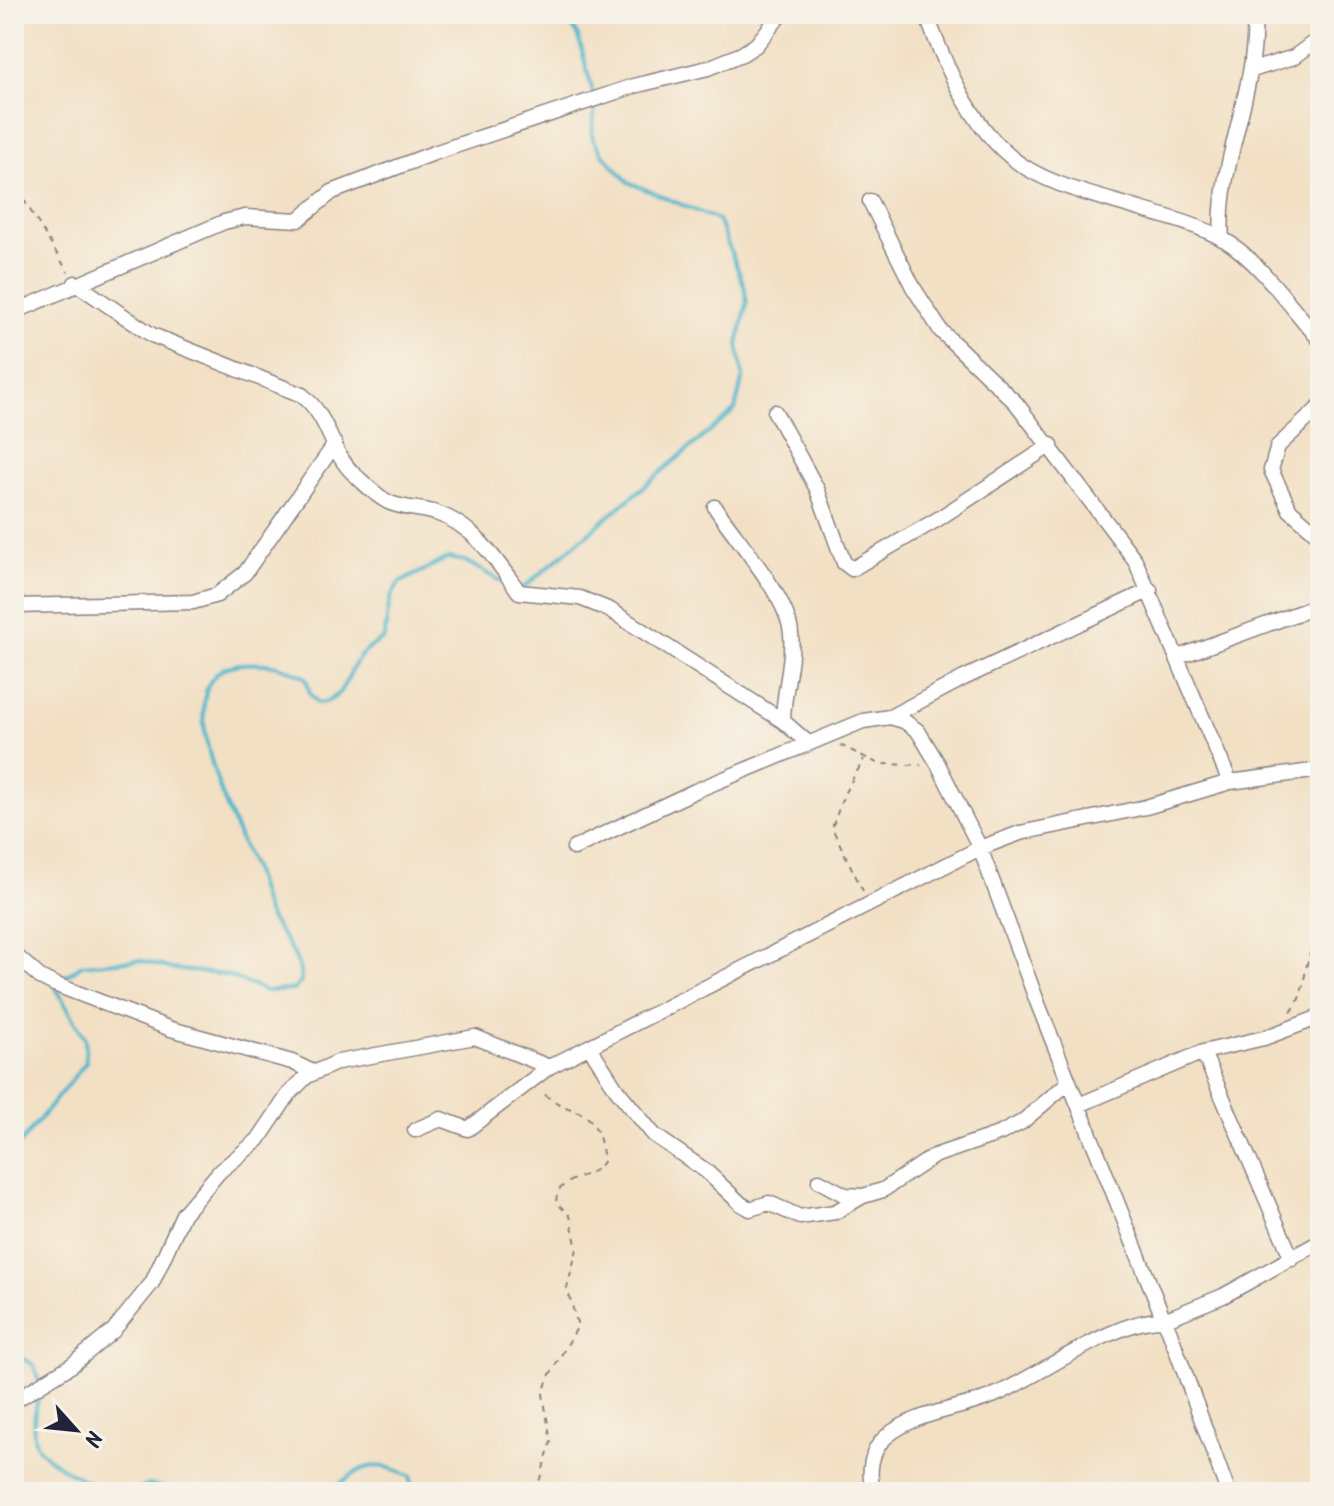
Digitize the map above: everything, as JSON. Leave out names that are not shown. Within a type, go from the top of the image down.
[{"type":"street","points":[[14,312],[75,283],[224,222],[245,217],[298,220],[332,192],[420,158],[634,86],[708,68],[756,45],[781,14]]},
{"type":"street","points":[[926,14],[938,46],[999,148],[1027,169],[1062,184],[1178,221],[1222,239],[1256,269],[1320,340]]},
{"type":"street","points":[[1222,239],[1223,202],[1252,70],[1254,14]]},
{"type":"street","points":[[1252,70],[1294,57],[1320,38]]},
{"type":"street","points":[[870,201],[913,287],[941,331],[1016,403],[1114,529],[1150,590],[1230,782]]},
{"type":"street","points":[[75,283],[152,335],[302,395],[317,407],[353,473],[388,502],[435,513],[470,532],[483,543],[519,592],[580,598],[610,610],[783,721],[808,743]]},
{"type":"street","points":[[1320,407],[1278,446],[1271,470],[1290,510],[1320,536]]},
{"type":"street","points":[[775,412],[817,489],[844,563],[852,569],[938,519],[1051,445]]},
{"type":"street","points":[[14,606],[193,602],[217,595],[245,573],[335,444]]},
{"type":"street","points":[[715,507],[771,585],[790,624],[792,637],[783,692],[783,721]]},
{"type":"street","points":[[574,848],[808,743],[863,721],[890,717],[964,678],[1150,590]]},
{"type":"street","points":[[1178,657],[1320,605]]},
{"type":"street","points":[[890,717],[904,721],[918,731],[980,848],[1069,1082],[1211,1436],[1228,1492]]},
{"type":"street","points":[[415,1130],[441,1119],[468,1129],[549,1067],[591,1049],[868,903],[980,848],[1020,833],[1146,807],[1230,782],[1319,772]]},
{"type":"street","points":[[14,954],[40,977],[54,984],[171,1029],[292,1062],[313,1072]]},
{"type":"street","points":[[1079,1105],[1203,1052],[1264,1038],[1320,1017]]},
{"type":"street","points":[[14,1401],[72,1365],[113,1331],[152,1283],[183,1214],[220,1171],[258,1140],[289,1094],[313,1072],[350,1059],[475,1037],[549,1067]]},
{"type":"street","points":[[591,1049],[617,1090],[649,1130],[706,1171],[745,1207],[773,1204],[800,1217],[835,1212],[863,1196],[883,1190],[934,1156],[1001,1133],[1022,1122],[1069,1082]]},
{"type":"street","points":[[1203,1052],[1292,1259]]},
{"type":"street","points":[[819,1181],[845,1195],[863,1196]]},
{"type":"street","points":[[873,1492],[870,1479],[874,1456],[886,1437],[900,1428],[995,1395],[1127,1327],[1164,1320],[1223,1296],[1320,1242]]},
{"type":"path","points":[[14,192],[24,200],[75,283]]},
{"type":"path","points":[[825,737],[864,759],[894,766],[938,764]]},
{"type":"path","points":[[864,759],[842,799],[832,828],[838,845],[852,863],[868,903]]},
{"type":"path","points":[[1285,1018],[1302,992],[1311,946],[1320,937]]},
{"type":"path","points":[[532,1082],[554,1103],[572,1107],[587,1116],[601,1141],[604,1160],[592,1172],[573,1177],[557,1193],[556,1202],[570,1216],[577,1249],[567,1288],[578,1326],[548,1378],[543,1394],[551,1442],[536,1492]]},
{"type":"waterway","points":[[522,589],[735,410],[743,376],[738,344],[747,303],[744,285],[718,220],[628,182],[601,152],[592,137],[595,101],[581,46],[576,31],[558,14]]},
{"type":"waterway","points":[[58,981],[82,965],[139,960],[172,969],[226,975],[266,991],[293,990],[301,982],[298,963],[265,907],[209,753],[204,720],[206,693],[218,673],[242,664],[275,665],[306,678],[310,694],[318,703],[326,702],[339,693],[361,655],[384,638],[390,599],[399,583],[448,558],[465,561],[508,585]]},
{"type":"waterway","points":[[14,1151],[86,1062],[85,1038],[56,988]]},
{"type":"waterway","points":[[14,1353],[34,1365],[39,1382]]},
{"type":"waterway","points":[[40,1391],[34,1416],[35,1441],[39,1449],[69,1472],[114,1492]]},
{"type":"waterway","points":[[331,1492],[350,1476],[377,1466],[388,1467],[411,1477],[411,1492]]},
{"type":"waterway","points":[[128,1492],[150,1485],[186,1492]]}]
